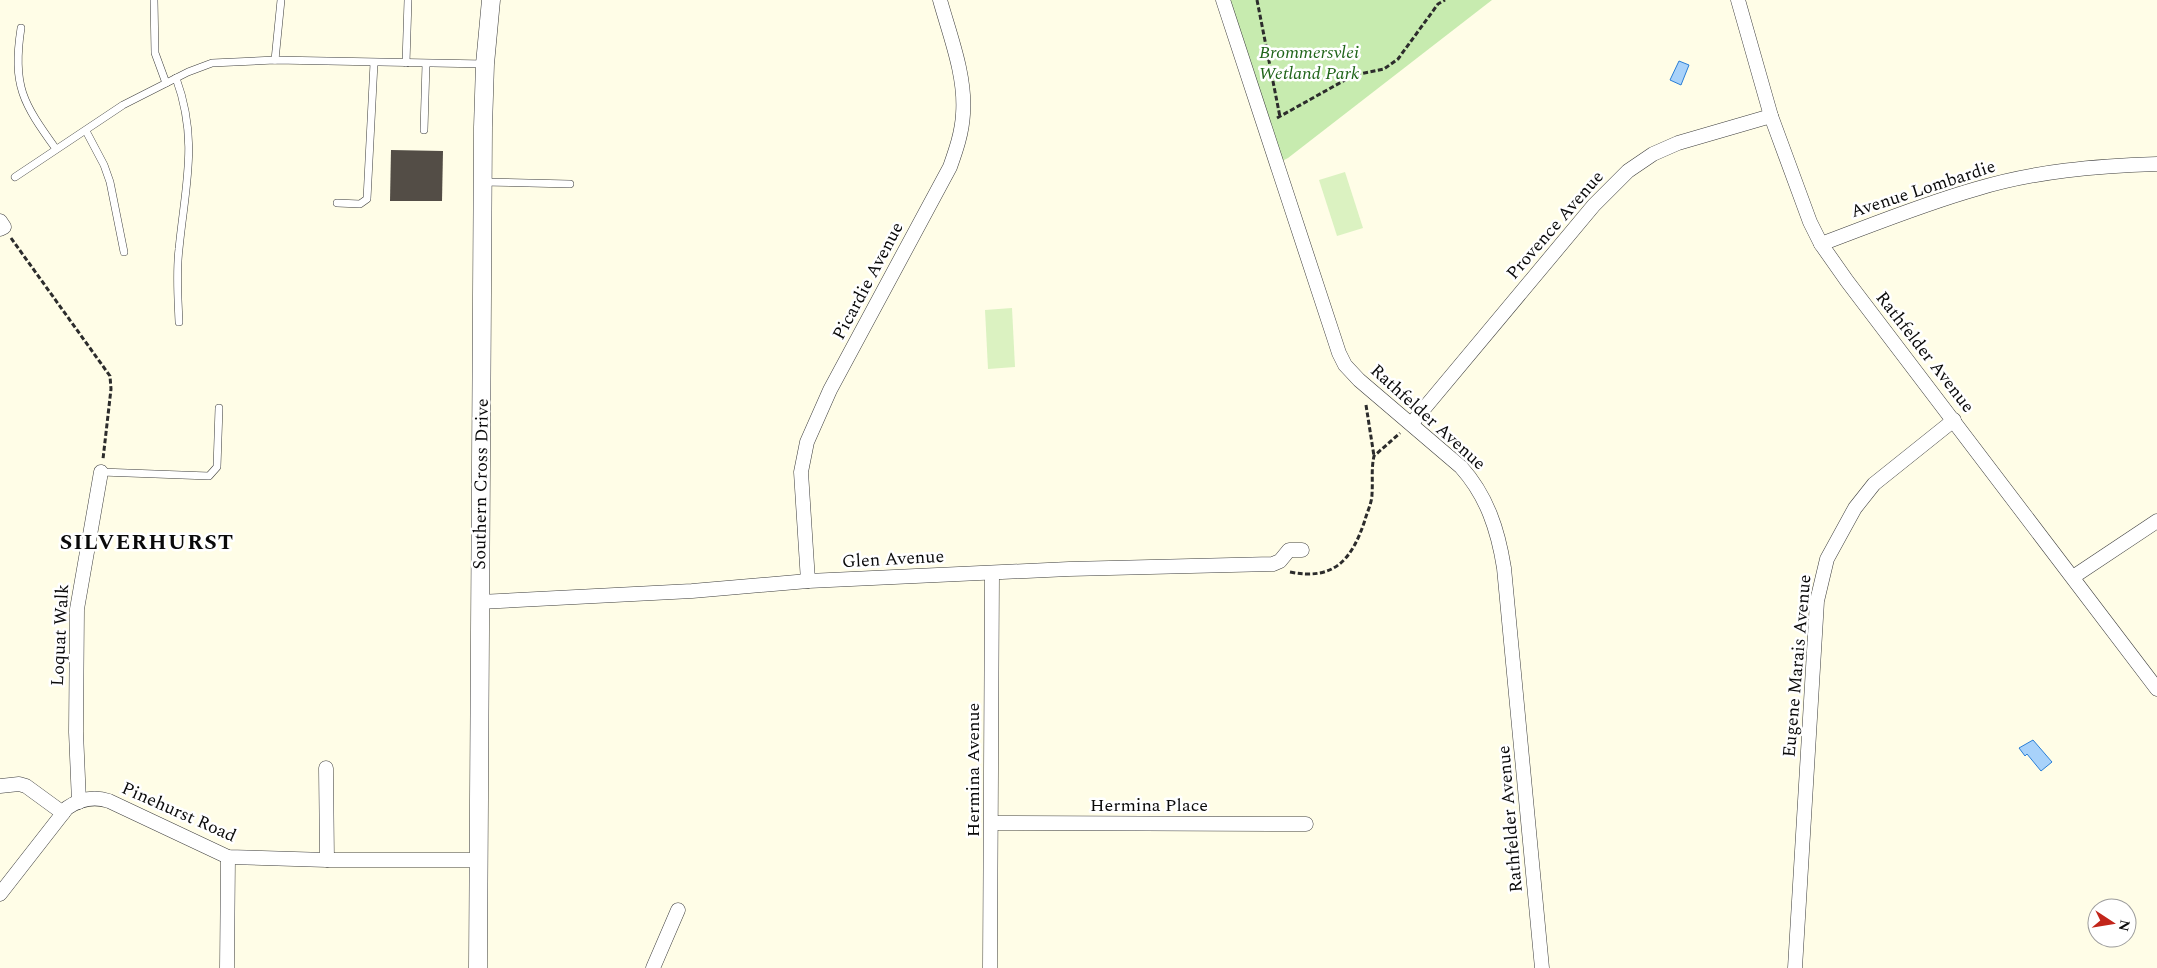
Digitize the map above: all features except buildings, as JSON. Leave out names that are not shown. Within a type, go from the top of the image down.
[{"type":"street","name":"Southern Cross Drive","points":[[478,968],[483,182],[485,64],[491,0]]},
{"type":"street","name":"Picardie Avenue","points":[[808,582],[801,472],[807,442],[830,390],[946,175],[959,138],[963,114],[963,92],[940,0]]},
{"type":"street","name":"Rathfelder Avenue","points":[[1223,0],[1339,353],[1346,365],[1364,384],[1412,423],[1461,467],[1475,482],[1490,511],[1500,546],[1518,700],[1542,968]]},
{"type":"street","name":"Rathfelder Avenue","points":[[1738,0],[1771,116],[1810,222],[1821,244],[1847,281],[2157,689]]},
{"type":"street","name":"Provence Avenue","points":[[1412,423],[1594,205],[1628,171],[1653,154],[1678,143],[1771,116]]},
{"type":"street","name":"Avenue Lombardie","points":[[1821,244],[1942,199],[2002,182],[2086,167],[2157,164]]},
{"type":"street","name":"Eugene Marais Avenue","points":[[1795,968],[1818,601],[1822,574],[1827,559],[1841,532],[1855,508],[1874,484],[1954,420]]},
{"type":"street","name":"Loquat Walk","points":[[79,802],[76,732],[77,609],[101,472]]},
{"type":"street","points":[[2073,577],[2157,521]]},
{"type":"street","points":[[1278,563],[1287,551],[1302,550]]},
{"type":"street","name":"Glen Avenue","points":[[479,602],[692,592],[808,582],[992,573],[1278,563]]},
{"type":"street","name":"Hermina Avenue","points":[[990,968],[992,573]]},
{"type":"street","points":[[326,768],[328,860]]},
{"type":"street","points":[[0,786],[26,786],[63,813]]},
{"type":"street","name":"Pinehurst Road","points":[[0,894],[63,813],[72,804],[93,798],[109,801],[228,857],[328,860],[478,860]]},
{"type":"street","name":"Hermina Place","points":[[992,823],[1306,824]]},
{"type":"street","points":[[227,968],[228,857]]},
{"type":"street","points":[[654,968],[678,910]]},
{"type":"lane","points":[[154,0],[155,53],[166,83]]},
{"type":"lane","points":[[275,60],[281,0]]},
{"type":"lane","points":[[406,63],[408,0]]},
{"type":"lane","points":[[21,28],[17,54],[17,72],[20,89],[39,126],[56,149]]},
{"type":"lane","points":[[15,177],[123,105],[201,65],[275,60],[485,64]]},
{"type":"lane","points":[[337,203],[360,204],[367,199],[374,63]]},
{"type":"lane","points":[[424,130],[426,64]]},
{"type":"lane","points":[[176,78],[184,101],[189,125],[189,171],[178,251],[179,322]]},
{"type":"lane","points":[[86,131],[110,182],[124,252]]},
{"type":"lane","points":[[483,182],[570,184]]},
{"type":"lane","points":[[101,472],[209,476],[217,467],[219,408]]},
{"type":"path","points":[[1257,0],[1280,117]]},
{"type":"path","points":[[1263,126],[1354,75],[1384,69],[1398,59],[1438,4],[1445,0]]},
{"type":"path","points":[[1,226],[110,376],[111,389],[101,472]]},
{"type":"path","points":[[1278,563],[1288,571],[1305,574],[1324,573],[1345,561],[1360,537],[1372,496],[1374,456],[1364,384]]},
{"type":"path","points":[[1374,456],[1412,423]]},
{"type":"green space","name":"Brommersvlei Wetland Park","points":[[1223,0],[1492,0],[1288,158],[1276,164]]},
{"type":"green space","points":[[1345,172],[1363,228],[1337,236],[1319,180]]},
{"type":"green space","points":[[1012,308],[1015,367],[988,369],[985,310]]},
{"type":"water","points":[[1679,61],[1689,65],[1681,85],[1670,80]]},
{"type":"water","points":[[2033,740],[2052,762],[2041,771],[2027,754],[2025,756],[2019,748]]},
{"type":"district","name":"SILVERHURST","points":[[147,542]]}]
